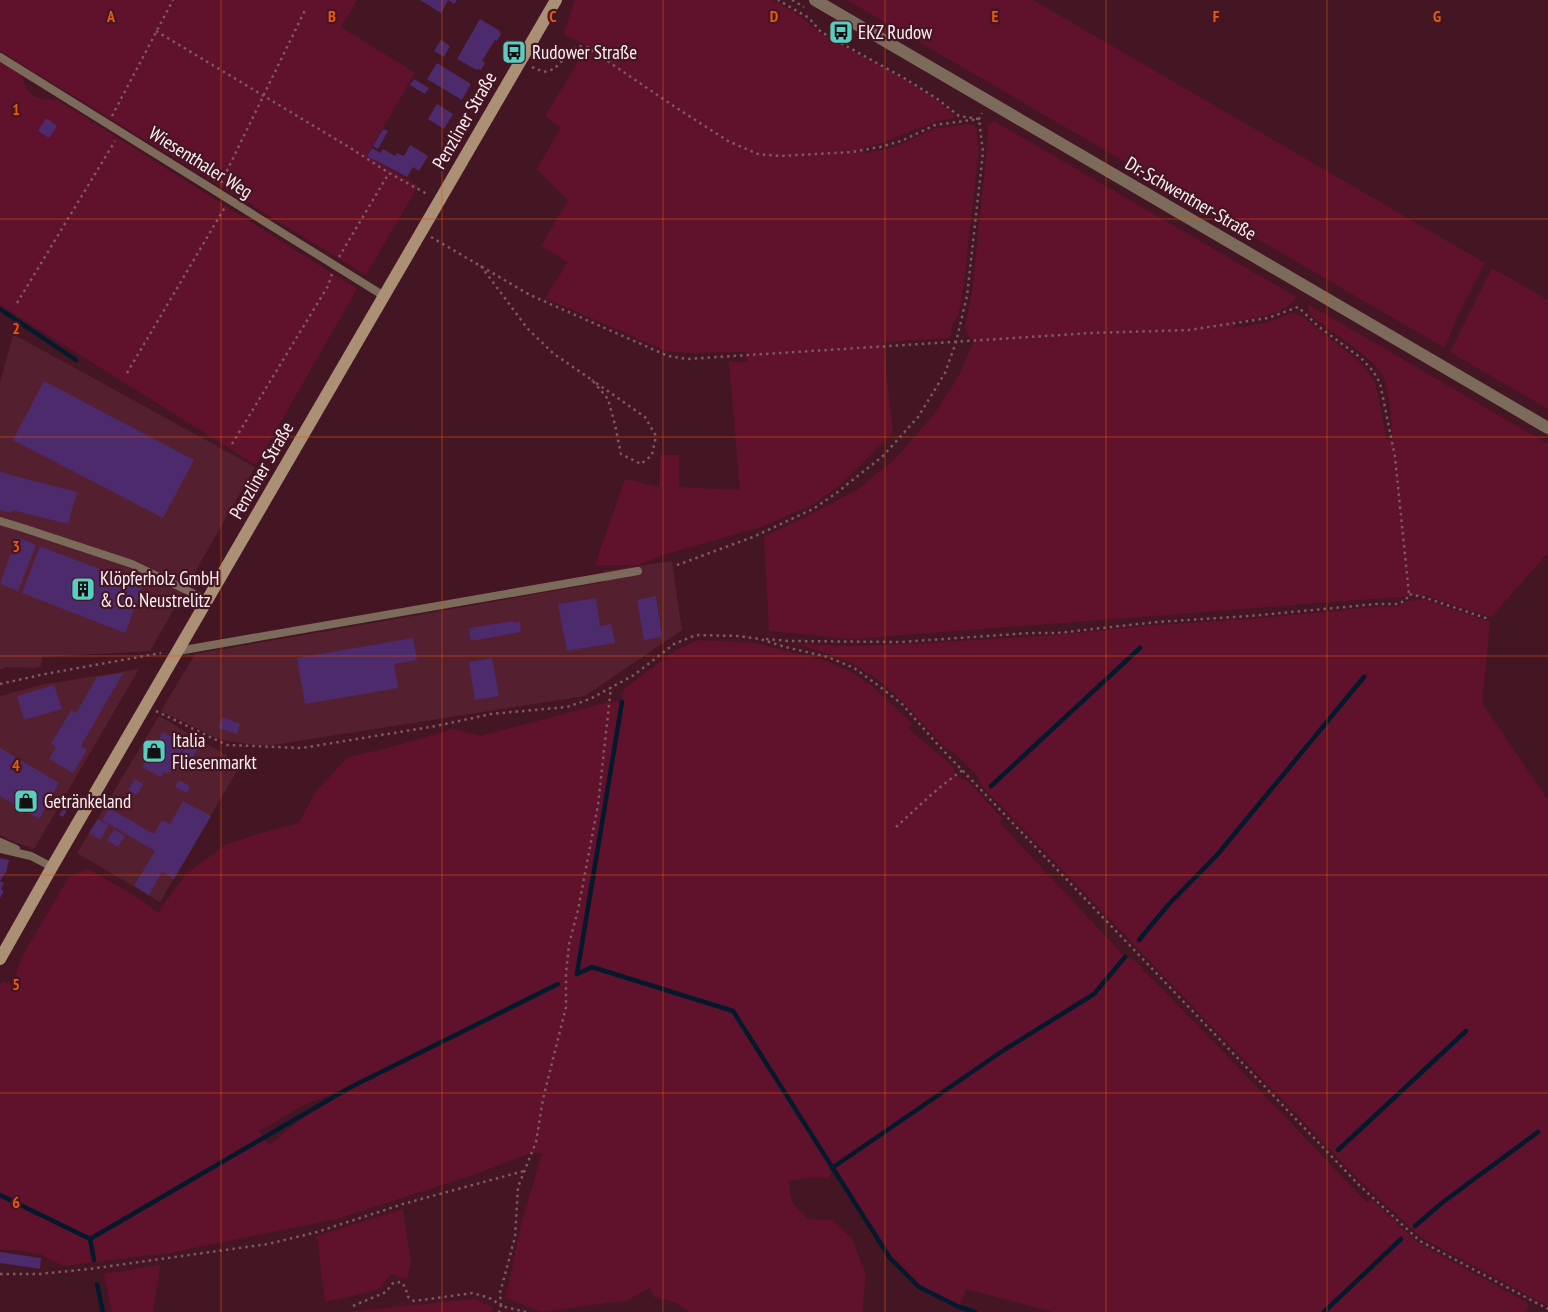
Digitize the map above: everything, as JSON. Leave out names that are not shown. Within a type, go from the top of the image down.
[{"type":"main road","name":"Penzliner Straße","points":[[0,959],[556,0]]},
{"type":"street","name":"Dr.-Schwentner-Straße","points":[[815,0],[1548,428]]},
{"type":"lane","name":"Wiesenthaler Weg","points":[[0,57],[384,296]]},
{"type":"lane","points":[[0,522],[132,564],[207,600]]},
{"type":"lane","points":[[178,651],[638,571]]},
{"type":"lane","points":[[0,842],[52,867]]},
{"type":"lane","points":[[0,849],[31,856]]},
{"type":"path","points":[[108,124],[173,0]]},
{"type":"path","points":[[778,0],[809,18],[822,32],[904,78],[936,98],[959,116],[979,119]]},
{"type":"path","points":[[217,191],[306,8]]},
{"type":"path","points":[[156,31],[389,173],[439,200]]},
{"type":"path","points":[[521,61],[544,72],[554,68],[577,46],[587,48],[728,141],[758,154],[780,156],[852,152],[902,141],[935,125],[979,119]]},
{"type":"path","points":[[677,565],[753,537],[813,508],[835,494],[883,456],[918,418],[945,373],[956,342],[968,296],[984,152],[979,119],[989,100]]},
{"type":"path","points":[[17,303],[121,131]]},
{"type":"path","points":[[232,444],[328,286],[340,254],[389,173]]},
{"type":"path","points":[[127,373],[230,200]]},
{"type":"path","points":[[146,706],[227,745],[302,748],[436,726],[491,714],[567,707],[590,699],[634,675],[674,644],[696,635],[738,636],[789,641],[901,642],[1030,633],[1057,633],[1157,622],[1250,616],[1376,604],[1398,604],[1406,600],[1409,594],[1395,457],[1380,383],[1373,371],[1361,358],[1318,326],[1298,307],[1268,318],[1189,330],[1092,333],[687,359],[668,356],[530,295],[421,231]]},
{"type":"path","points":[[480,265],[527,328],[554,354],[592,380],[645,417],[656,436],[652,455],[641,464],[621,454],[608,399],[592,380]]},
{"type":"path","points":[[1409,594],[1489,619]]},
{"type":"path","points":[[760,639],[828,657],[854,668],[902,704],[939,746],[1339,1164],[1413,1235],[1420,1241],[1546,1309],[1547,1304]]},
{"type":"path","points":[[0,684],[37,675],[178,651]]},
{"type":"path","points":[[499,1312],[501,1306],[500,1293],[514,1237],[518,1187],[536,1142],[543,1099],[566,1007],[566,974],[569,944],[578,910],[598,805],[611,687]]},
{"type":"path","points":[[896,827],[950,778],[963,770]]},
{"type":"path","points":[[0,1274],[38,1274],[89,1269],[268,1244],[317,1232],[403,1204],[524,1171]]},
{"type":"path","points":[[353,1306],[386,1292],[393,1284],[401,1282],[406,1288],[407,1296],[414,1301],[473,1293],[492,1298],[501,1306],[526,1312]]},
{"type":"shaded area","points":[[0,0],[357,0],[341,27],[415,73],[367,155],[418,186],[366,275],[0,51]]},
{"type":"shaded area","points":[[575,0],[773,0],[799,15],[821,34],[903,78],[934,98],[956,117],[935,122],[879,144],[864,147],[864,153],[879,151],[902,144],[933,129],[967,124],[973,125],[976,129],[979,149],[962,297],[958,316],[952,325],[951,336],[947,338],[883,342],[893,432],[840,485],[812,505],[761,527],[666,554],[638,565],[595,565],[625,479],[659,487],[660,455],[679,455],[679,487],[740,490],[729,362],[747,362],[746,352],[688,353],[666,351],[545,298],[568,262],[541,246],[568,200],[537,169],[561,127],[545,116],[588,46],[565,35],[564,32]]},
{"type":"shaded area","points":[[847,0],[1033,0],[1485,263],[1457,317],[1446,345],[1443,347]]},
{"type":"shaded area","points":[[0,62],[20,74],[26,88],[36,97],[58,100],[357,289],[256,465],[0,305]]},
{"type":"shaded area","points":[[994,121],[1296,297],[1291,303],[1276,312],[1259,318],[1234,321],[1234,328],[1269,322],[1291,313],[1302,316],[1360,362],[1375,382],[1387,440],[1393,439],[1388,397],[1382,374],[1370,360],[1313,318],[1308,304],[1548,444],[1548,553],[1491,617],[1424,595],[852,639],[769,631],[764,537],[857,490],[896,458],[935,413],[958,377],[975,339],[971,338],[965,327],[972,292],[988,125]]},
{"type":"shaded area","points":[[1492,268],[1548,300],[1548,409],[1450,352]]},
{"type":"shaded area","points":[[13,334],[255,467],[150,651],[42,657],[41,666],[36,668],[6,667],[0,670],[0,383]]},
{"type":"shaded area","points":[[672,561],[682,630],[585,696],[273,745],[256,745],[221,740],[161,711],[195,654],[605,582],[604,571]]},
{"type":"shaded area","points":[[1423,599],[1490,622],[1482,703],[1548,800],[1548,1306],[1422,1238],[1361,1182],[981,785],[977,775],[958,756],[943,746],[903,702],[877,679],[853,664],[796,644],[847,646],[907,644],[1056,635],[1398,606],[1409,601]]},
{"type":"shaded area","points":[[698,640],[755,643],[827,661],[851,672],[872,686],[912,723],[908,728],[954,768],[958,777],[967,780],[1003,819],[1000,823],[1125,957],[1134,960],[1367,1203],[1371,1199],[1418,1243],[1528,1303],[1525,1311],[1527,1312],[1053,1312],[966,1289],[959,1307],[919,1287],[890,1258],[832,1168],[829,1179],[815,1177],[788,1181],[792,1202],[808,1219],[832,1220],[852,1238],[866,1276],[862,1312],[690,1312],[677,1303],[654,1297],[649,1288],[628,1300],[542,1312],[506,1298],[521,1225],[542,1153],[531,1153],[473,1175],[337,1219],[169,1253],[63,1266],[40,1254],[16,1250],[0,1250],[0,985],[2,981],[13,985],[21,958],[69,877],[88,869],[132,894],[159,913],[186,874],[225,845],[299,823],[316,791],[348,757],[388,748],[453,729],[481,736],[609,702],[621,702],[624,689],[676,650]],"holes":[[[344,1089],[318,1106],[269,1145],[259,1131],[304,1105]]]},
{"type":"shaded area","points":[[139,669],[34,849],[0,835],[0,696],[41,685]]},
{"type":"shaded area","points":[[159,716],[241,764],[160,902],[77,853]]},
{"type":"shaded area","points":[[403,1209],[411,1263],[407,1279],[391,1274],[378,1290],[325,1302],[317,1236]]},
{"type":"shaded area","points":[[160,1265],[153,1312],[112,1312],[104,1274]]},
{"type":"shaded area","points":[[474,1299],[493,1307],[492,1312],[346,1312]]},
{"type":"building","points":[[420,0],[448,0],[441,13]]},
{"type":"building","points":[[448,0],[457,0],[454,4]]},
{"type":"building","points":[[480,19],[500,31],[501,34],[482,61],[485,63],[481,70],[477,70],[457,59]]},
{"type":"building","points":[[441,40],[450,46],[444,57],[434,51]]},
{"type":"building","points":[[437,63],[471,84],[462,100],[427,79]]},
{"type":"building","points":[[414,79],[429,88],[425,94],[410,85]]},
{"type":"building","points":[[437,104],[453,114],[444,129],[428,119]]},
{"type":"building","points":[[46,118],[57,126],[49,138],[38,131]]},
{"type":"building","points":[[383,129],[388,131],[378,149],[373,146]]},
{"type":"building","points":[[410,145],[428,156],[419,171],[413,167],[407,177],[367,156],[372,148],[380,153],[383,149],[395,156],[397,153],[404,156]]},
{"type":"building","points":[[44,381],[194,460],[163,518],[13,440]]},
{"type":"building","points":[[0,472],[77,492],[68,524],[12,510],[11,513],[0,510]]},
{"type":"building","points":[[17,537],[36,545],[18,591],[0,584]]},
{"type":"building","name":"Klöpferholz GmbH & Co. Neustrelitz","points":[[40,546],[143,586],[125,633],[22,593]]},
{"type":"building","points":[[656,596],[662,637],[644,640],[637,600]]},
{"type":"building","points":[[596,598],[600,626],[611,624],[615,643],[567,651],[558,604]]},
{"type":"building","points":[[513,621],[513,623],[520,622],[521,632],[471,641],[469,628]]},
{"type":"building","points":[[413,638],[417,660],[394,664],[398,688],[305,704],[297,658]]},
{"type":"building","points":[[492,658],[499,696],[475,700],[469,662]]},
{"type":"building","points":[[123,673],[81,746],[87,750],[73,773],[49,759],[56,747],[51,744],[71,710],[76,713],[97,677]]},
{"type":"building","points":[[54,685],[62,709],[24,720],[17,696]]},
{"type":"building","points":[[222,717],[240,724],[237,734],[218,728]]},
{"type":"building","points":[[163,732],[185,746],[168,774],[164,772],[161,777],[142,767]]},
{"type":"building","points":[[188,742],[198,748],[191,760],[181,754]]},
{"type":"building","points":[[0,748],[59,783],[39,819],[0,796]]},
{"type":"building","points":[[135,779],[143,784],[137,795],[128,790]]},
{"type":"building","points":[[179,780],[190,786],[187,793],[175,787]]},
{"type":"building","points":[[183,801],[211,816],[174,879],[162,872],[149,895],[134,886],[155,851],[102,820],[109,808],[154,834],[162,820],[170,824]]},
{"type":"building","points":[[65,806],[68,808],[63,817],[59,815]]},
{"type":"building","points":[[98,819],[109,825],[100,840],[89,833]]},
{"type":"building","points":[[114,829],[125,836],[118,847],[107,841]]},
{"type":"building","points":[[0,858],[9,860],[6,873],[0,881]]},
{"type":"building","points":[[0,881],[4,883],[1,890],[3,890],[3,893],[0,898]]},
{"type":"building","points":[[0,1252],[41,1258],[40,1269],[0,1263]]},
{"type":"waterway","points":[[0,309],[76,360]]},
{"type":"waterway","points":[[991,786],[1140,648]]},
{"type":"waterway","points":[[1139,940],[1169,904],[1217,855],[1364,677]]},
{"type":"waterway","points":[[577,974],[622,702]]},
{"type":"waterway","points":[[832,1168],[1004,1050],[1094,994],[1125,957]]},
{"type":"waterway","points":[[577,974],[592,967],[733,1011],[890,1258],[919,1287],[959,1307],[975,1312]]},
{"type":"waterway","points":[[0,1195],[90,1239],[349,1088],[558,984]]},
{"type":"waterway","points":[[1338,1150],[1466,1031]]},
{"type":"waterway","points":[[1415,1226],[1443,1202],[1538,1132]]},
{"type":"waterway","points":[[90,1239],[94,1260]]},
{"type":"waterway","points":[[1324,1312],[1401,1239]]},
{"type":"waterway","points":[[97,1284],[103,1312]]},
{"type":"place","name":"EKZ Rudow","points":[[841,32]]},
{"type":"place","name":"Rudower Straße","points":[[514,52]]},
{"type":"place","name":"Klöpferholz GmbH & Co. Neustrelitz","points":[[83,589]]},
{"type":"place","name":"Italia Fliesenmarkt","points":[[154,751]]},
{"type":"place","name":"Getränkeland","points":[[26,801]]}]
